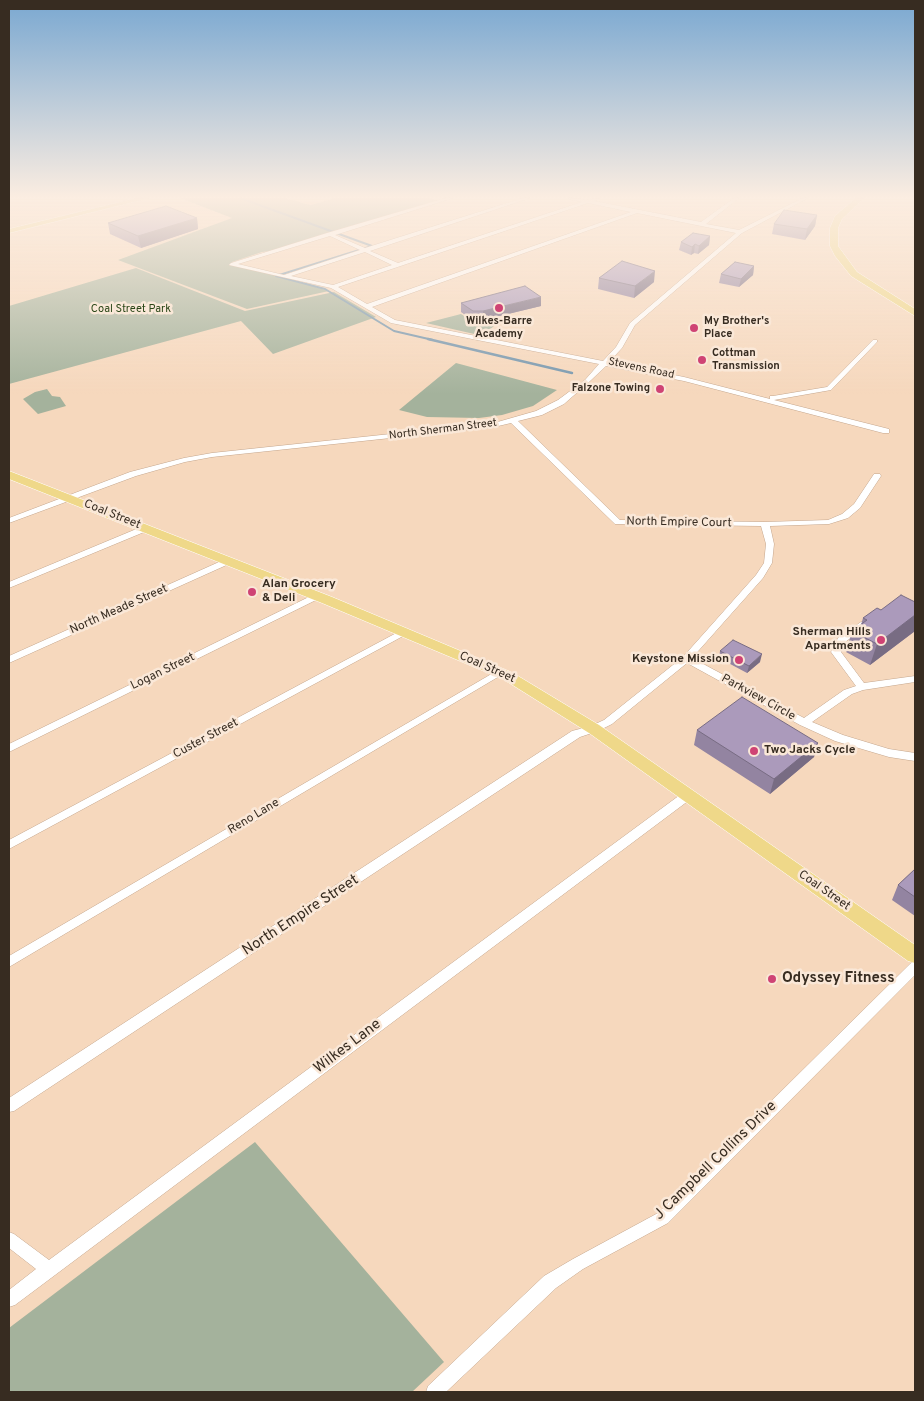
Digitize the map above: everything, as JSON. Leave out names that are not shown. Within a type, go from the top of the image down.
[{"type":"main road","points":[[846,263],[866,283],[915,313]]},
{"type":"main road","name":"Coal Street","points":[[9,475],[317,596],[402,633],[500,672],[594,729],[915,955]]},
{"type":"street","points":[[237,263],[232,265],[333,287],[404,263]]},
{"type":"street","points":[[285,276],[322,263]]},
{"type":"street","points":[[390,263],[396,266]]},
{"type":"street","points":[[366,307],[491,263]]},
{"type":"street","name":"North Sherman Street","points":[[9,521],[157,466],[212,455],[465,429],[514,421],[560,402],[588,381],[619,348],[632,324],[703,263]]},
{"type":"street","name":"Stevens Road","points":[[333,287],[393,322],[607,362],[770,399],[886,430]]},
{"type":"street","points":[[770,399],[829,389],[875,340]]},
{"type":"street","name":"North Empire Court","points":[[514,421],[618,522],[765,524],[829,522],[845,516],[857,506],[877,476]]},
{"type":"street","points":[[594,729],[608,722],[686,659],[760,576],[768,563],[770,544],[765,524]]},
{"type":"street","points":[[9,585],[146,528]]},
{"type":"street","name":"North Meade Street","points":[[9,660],[228,561]]},
{"type":"street","name":"Logan Street","points":[[9,748],[317,596]]},
{"type":"street","points":[[862,687],[836,652],[841,640],[875,617]]},
{"type":"street","name":"Custer Street","points":[[9,845],[402,633]]},
{"type":"street","name":"Parkview Circle","points":[[686,659],[804,723],[865,748],[915,757]]},
{"type":"street","name":"Reno Lane","points":[[9,962],[500,672]]},
{"type":"street","name":"Parkview Circle","points":[[804,723],[848,692],[862,687],[915,679]]},
{"type":"street","name":"North Empire Street","points":[[9,1106],[576,734],[594,729]]},
{"type":"street","name":"Wilkes Lane","points":[[9,1299],[688,795]]},
{"type":"street","name":"J Campbell Collins Drive","points":[[434,1392],[550,1282],[578,1264],[663,1218],[915,967]]},
{"type":"street","points":[[9,1239],[49,1269]]},
{"type":"green space","points":[[127,263],[237,263],[329,291],[247,309]]},
{"type":"green space","name":"Coal Street Park","points":[[136,268],[245,311],[334,292],[376,317],[273,354],[241,321],[9,384],[9,306]]},
{"type":"green space","points":[[461,314],[472,321],[481,319],[485,322],[496,324],[483,336],[426,323]]},
{"type":"green space","points":[[456,363],[557,390],[533,406],[502,415],[479,418],[427,417],[399,410]]},
{"type":"green space","points":[[47,389],[52,396],[60,397],[66,406],[38,414],[23,399],[35,392]]},
{"type":"green space","points":[[255,1142],[444,1362],[412,1392],[9,1392],[9,1328]]},
{"type":"building","points":[[619,263],[630,263],[655,271],[635,286],[599,278]]},
{"type":"building","points":[[733,263],[754,266],[741,279],[721,274]]},
{"type":"building","points":[[525,286],[541,297],[483,311],[473,311],[461,303]]},
{"type":"building","points":[[901,595],[915,602],[915,615],[877,644],[852,631],[867,620],[863,618],[877,608],[881,610]]},
{"type":"building","points":[[733,640],[762,654],[749,666],[720,651]]},
{"type":"building","name":"Two Jacks Cycle","points":[[742,697],[818,743],[774,779],[697,730]]},
{"type":"building","points":[[915,869],[915,897],[898,885]]},
{"type":"waterway","points":[[316,263],[276,276],[325,289],[394,331],[433,340]]},
{"type":"waterway","points":[[428,339],[572,373]]},
{"type":"place","name":"Wilkes-Barre Academy","points":[[499,308]]},
{"type":"place","name":"My Brother's Place","points":[[694,328]]},
{"type":"place","name":"Cottman Transmission","points":[[702,360]]},
{"type":"place","name":"Falzone Towing","points":[[660,389]]},
{"type":"place","name":"Alan Grocery & Deli","points":[[252,592]]},
{"type":"place","name":"Sherman Hills Apartments","points":[[881,640]]},
{"type":"place","name":"Keystone Mission","points":[[739,660]]},
{"type":"place","name":"Two Jacks Cycle","points":[[754,751]]},
{"type":"place","name":"Odyssey Fitness","points":[[772,979]]}]
